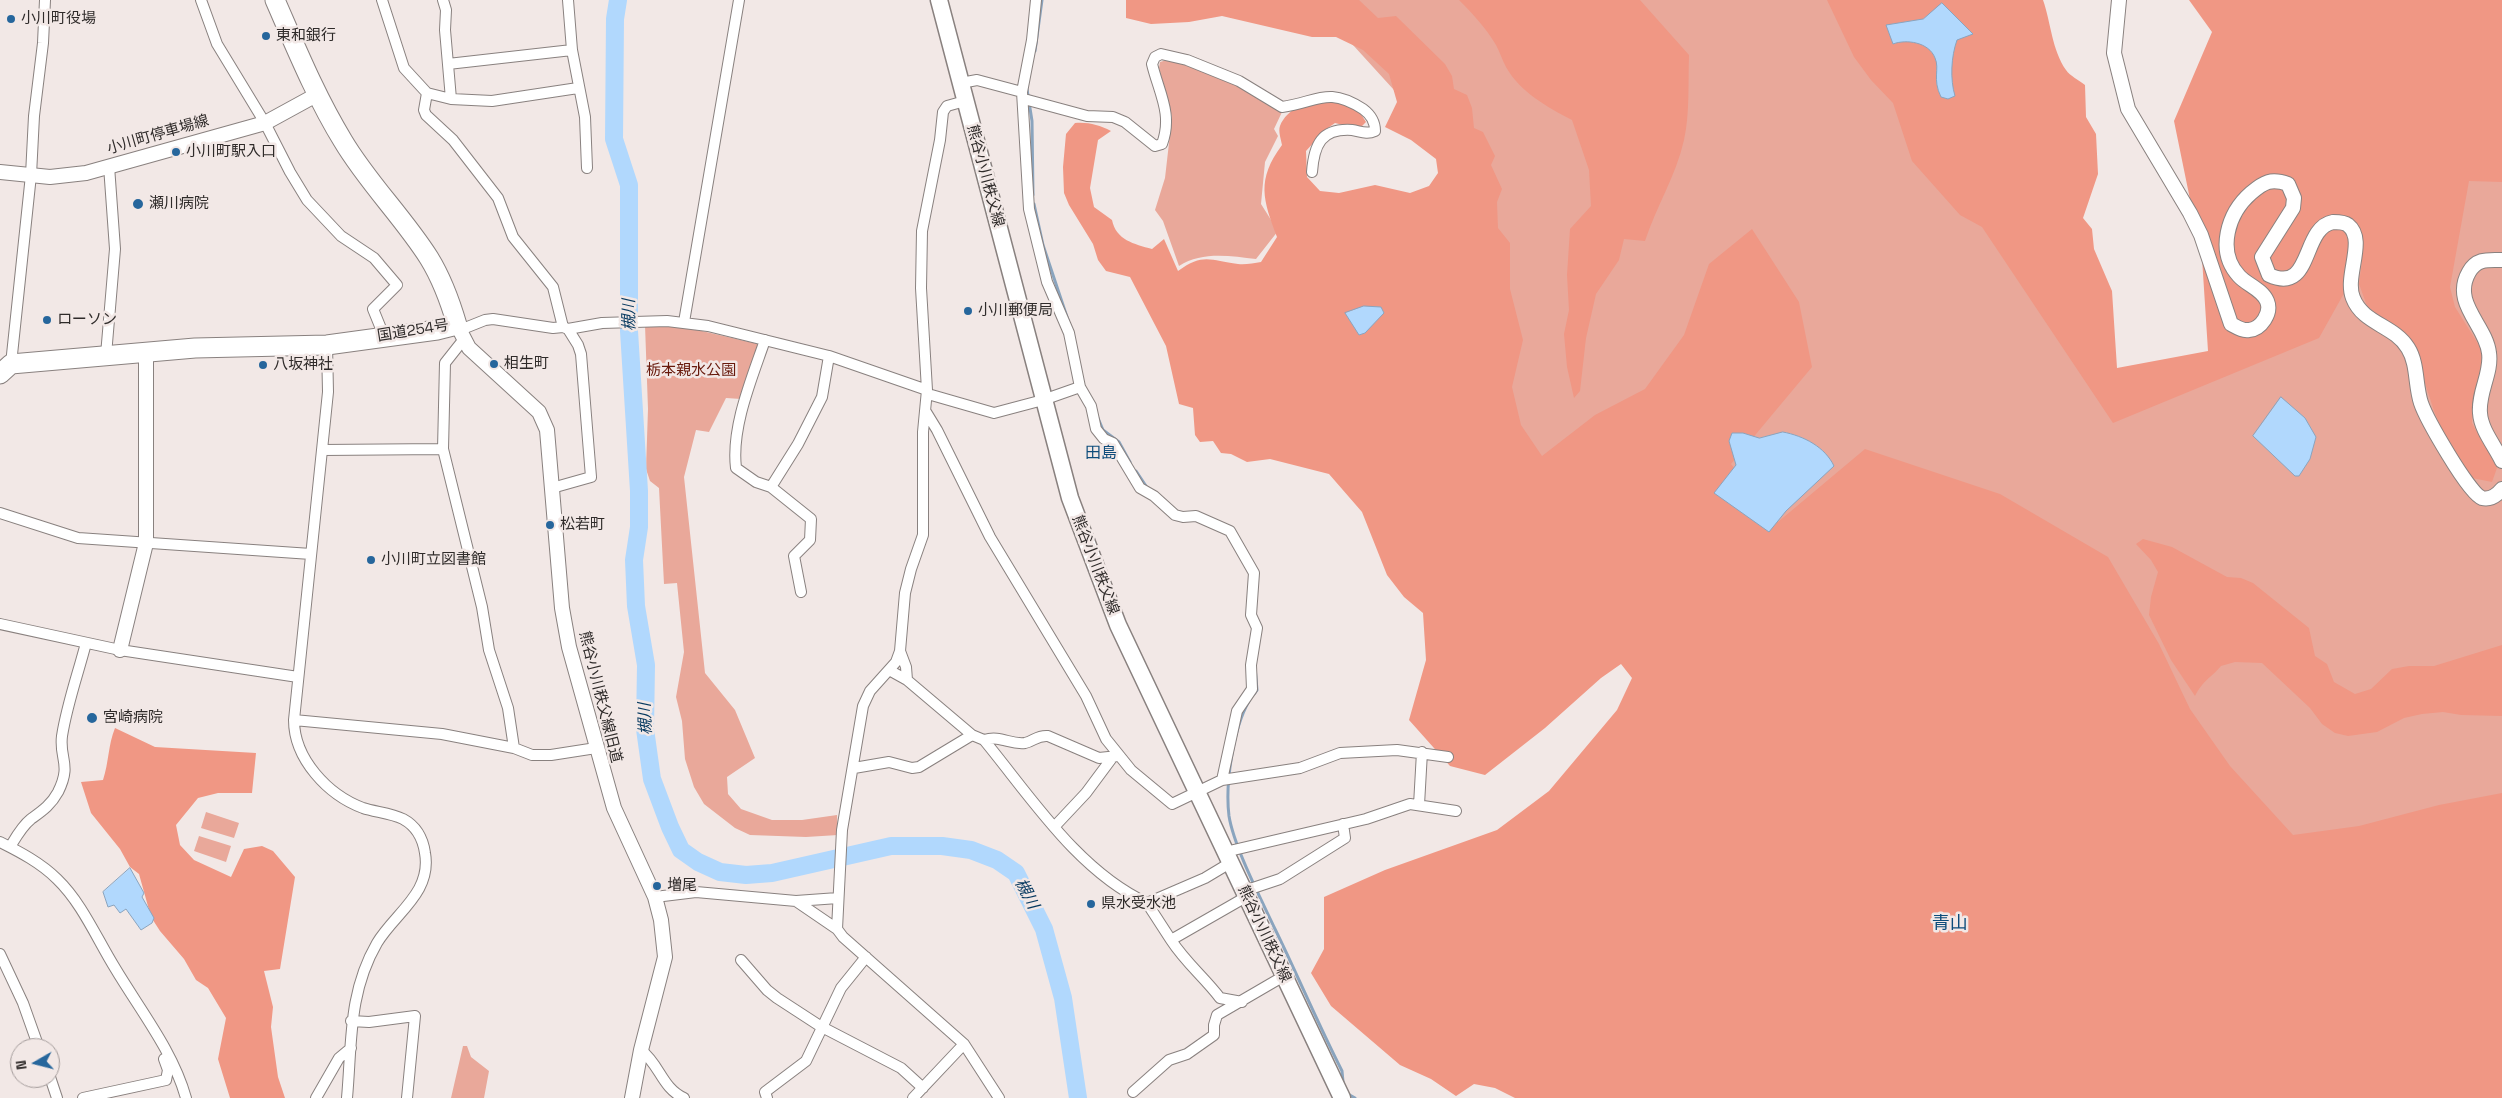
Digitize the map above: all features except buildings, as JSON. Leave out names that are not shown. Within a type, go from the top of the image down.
[{"type":"highway","name":"国道254号","points":[[4,367],[106,355],[240,346],[327,345],[437,330],[460,331],[445,287],[429,258],[343,141],[318,94],[275,0]]},
{"type":"main road","name":"熊谷小川秩父線","points":[[939,0],[1070,498],[1105,594],[1196,792],[1247,894],[1342,1098]]},
{"type":"street","points":[[4,367],[31,175],[34,116],[43,43],[45,0]]},
{"type":"street","points":[[201,0],[217,44],[265,123],[290,172],[307,200],[341,236],[374,258],[396,285],[373,309],[384,336]]},
{"type":"street","points":[[382,0],[404,68],[427,93],[451,98],[492,101],[578,88]]},
{"type":"street","points":[[443,0],[446,10],[451,98]]},
{"type":"street","points":[[568,0],[572,50],[585,117],[587,168]]},
{"type":"street","points":[[684,322],[739,0]]},
{"type":"street","points":[[1036,0],[1023,96],[1029,209],[1047,282],[1069,333],[1080,387],[1091,406],[1096,429],[1104,439],[1113,444],[1140,488],[1154,496],[1175,515],[1183,518],[1196,516],[1230,531],[1254,573],[1250,615],[1256,628],[1251,665],[1252,689],[1237,711],[1222,780]]},
{"type":"street","points":[[2119,0],[2114,53],[2128,109],[2190,213],[2200,235],[2225,312],[2231,324],[2240,329],[2256,328],[2266,317],[2268,302],[2262,293],[2240,277],[2233,268],[2228,256],[2227,242],[2233,215],[2243,200],[2267,181],[2276,180],[2288,184],[2294,198],[2293,208],[2262,256],[2269,275],[2285,279],[2295,275],[2320,230],[2327,224],[2336,222],[2349,226],[2355,235],[2356,244],[2349,286],[2353,299],[2360,311],[2372,322],[2395,334],[2408,348],[2425,414],[2460,475],[2474,493],[2483,498],[2495,496],[2502,489]]},
{"type":"street","points":[[448,64],[572,50]]},
{"type":"street","points":[[961,84],[977,80],[1087,116],[1113,117],[1125,122],[1155,146],[1162,144],[1167,126],[1166,109],[1152,64],[1155,57],[1161,54],[1187,60],[1239,81],[1282,107],[1332,96],[1346,98],[1369,113],[1375,123],[1375,131],[1368,134],[1351,130],[1335,131],[1322,138],[1316,147],[1312,172]]},
{"type":"street","points":[[427,93],[424,110],[426,115],[453,140],[498,198],[513,237],[553,287],[566,328],[578,345],[581,354],[591,477],[552,488]]},
{"type":"street","name":"小川町停車場線","points":[[0,172],[68,176],[109,166],[265,123],[318,94]]},
{"type":"street","points":[[838,928],[842,830],[863,706],[870,691],[896,662],[900,651],[905,593],[910,569],[923,535],[923,432],[928,392],[920,280],[922,231],[940,140],[943,112],[947,106],[965,101]]},
{"type":"street","points":[[106,355],[115,249],[109,166]]},
{"type":"street","points":[[2502,260],[2481,260],[2476,263],[2466,279],[2464,292],[2466,306],[2489,347],[2491,364],[2480,400],[2480,415],[2502,461]]},
{"type":"street","points":[[514,748],[508,708],[489,650],[482,607],[443,449],[445,363],[460,331],[485,320],[493,319],[553,328],[602,323],[684,322],[829,356],[928,392],[994,413],[1043,400],[1080,387]]},
{"type":"street","name":"熊谷小川秩父線旧道","points":[[460,331],[476,356],[539,412],[550,441],[562,608],[569,647],[596,748],[623,831],[655,897],[661,920],[666,957],[641,1050],[632,1098]]},
{"type":"street","points":[[765,340],[744,400],[734,455],[736,468],[756,482],[771,487],[811,518],[810,540],[794,556],[801,592]]},
{"type":"street","points":[[327,345],[328,392],[298,677],[294,733],[298,747],[311,767],[327,785],[347,801],[403,819],[418,832],[425,852],[426,869],[422,884],[416,895],[378,942],[358,985],[351,1021],[347,1098]]},
{"type":"street","points":[[120,650],[146,543],[146,352]]},
{"type":"street","points":[[771,487],[798,444],[822,397],[829,356]]},
{"type":"street","points":[[926,412],[937,430],[990,537],[1071,670],[1115,757],[1172,804],[1222,780],[1300,768],[1340,753],[1422,752],[1448,757]]},
{"type":"street","points":[[322,450],[443,449]]},
{"type":"street","points":[[0,512],[78,538],[311,554]]},
{"type":"street","points":[[0,624],[120,650],[298,677]]},
{"type":"street","points":[[10,847],[30,820],[48,806],[58,792],[64,776],[66,770],[62,739],[69,698],[76,683],[86,642]]},
{"type":"street","points":[[900,651],[906,667],[907,680]]},
{"type":"street","points":[[889,670],[907,680],[972,735],[984,740],[1072,845],[1118,887],[1147,903],[1185,961],[1210,984],[1220,998],[1242,1002]]},
{"type":"street","points":[[294,720],[414,730],[514,748],[532,755],[551,756],[596,748]]},
{"type":"street","points":[[854,768],[889,762],[912,768],[919,767],[972,735]]},
{"type":"street","points":[[984,740],[994,737],[1026,743],[1039,735],[1048,736],[1099,758],[1115,757]]},
{"type":"street","points":[[1419,805],[1422,752]]},
{"type":"street","points":[[1055,826],[1086,793],[1115,757]]},
{"type":"street","points":[[1147,903],[1204,878],[1228,857],[1342,824],[1366,819],[1410,804],[1456,810]]},
{"type":"street","points":[[1171,940],[1247,894],[1280,879],[1345,838],[1342,824]]},
{"type":"street","points":[[0,842],[25,854],[58,879],[77,904],[167,1052],[186,1098]]},
{"type":"street","points":[[655,897],[696,892],[796,901],[838,898]]},
{"type":"street","points":[[796,901],[838,928],[866,957],[964,1044],[999,1098]]},
{"type":"street","points":[[0,954],[20,995],[36,1038]]},
{"type":"street","points":[[767,1098],[765,1092],[806,1061],[820,1026],[841,988],[866,957]]},
{"type":"street","points":[[741,960],[767,990],[820,1026],[901,1068],[922,1088]]},
{"type":"street","points":[[1133,1092],[1169,1060],[1187,1054],[1214,1035],[1214,1025],[1217,1016],[1284,976]]},
{"type":"street","points":[[351,1021],[369,1022],[415,1016],[407,1098]]},
{"type":"street","points":[[913,1098],[964,1044]]},
{"type":"street","points":[[316,1098],[339,1058],[351,1048]]},
{"type":"street","points":[[641,1050],[657,1066],[671,1091],[684,1098]]},
{"type":"street","points":[[83,1098],[166,1080],[168,1070],[164,1059],[167,1052]]},
{"type":"green space","points":[[1312,0],[1853,0],[2102,386],[2216,361],[2502,79],[2502,872],[2336,888],[1823,550],[1503,459],[1455,157]]},
{"type":"green space","points":[[1170,59],[1238,86],[1282,112],[1274,129],[1278,136],[1265,162],[1261,204],[1278,231],[1256,259],[1207,256],[1188,261],[1179,266],[1163,221],[1155,210],[1165,178],[1172,117],[1159,68],[1160,62]]},
{"type":"green space","name":"栃本親水公園","points":[[645,325],[676,325],[758,344],[760,348],[741,399],[726,398],[709,432],[696,430],[684,477],[705,673],[735,710],[755,758],[727,777],[728,794],[741,809],[772,820],[802,820],[837,815],[838,835],[806,837],[750,835],[735,828],[704,804],[694,787],[685,759],[682,721],[676,697],[684,652],[677,583],[664,584],[659,488],[650,481],[646,469],[648,409]]},
{"type":"green space","points":[[206,812],[239,823],[234,838],[201,828]]},
{"type":"green space","points":[[199,836],[231,846],[226,862],[194,851]]},
{"type":"green space","points":[[463,1046],[467,1046],[471,1057],[489,1071],[484,1098],[451,1098]]},
{"type":"shaded area","points":[[1126,0],[1359,0],[1378,18],[1396,16],[1445,64],[1452,76],[1454,89],[1467,95],[1472,108],[1474,128],[1483,132],[1495,156],[1491,165],[1502,189],[1497,202],[1498,228],[1510,243],[1510,289],[1523,340],[1512,387],[1521,425],[1542,456],[1595,415],[1645,389],[1684,335],[1709,264],[1752,229],[1799,302],[1812,367],[1731,464],[1778,522],[1865,449],[2000,494],[2108,557],[2159,644],[2190,709],[2230,766],[2293,835],[2359,826],[2439,805],[2502,793],[2502,1098],[1515,1098],[1495,1088],[1474,1084],[1456,1096],[1431,1079],[1400,1065],[1331,1006],[1311,973],[1324,949],[1324,897],[1385,870],[1497,830],[1549,791],[1617,710],[1632,678],[1621,664],[1601,678],[1545,728],[1485,775],[1450,766],[1409,720],[1426,660],[1423,613],[1404,597],[1387,575],[1362,512],[1329,474],[1270,459],[1247,462],[1231,454],[1221,453],[1213,441],[1200,442],[1195,435],[1193,408],[1179,404],[1166,346],[1130,277],[1106,271],[1098,260],[1093,244],[1069,205],[1064,193],[1063,167],[1066,134],[1075,123],[1094,124],[1111,131],[1098,140],[1090,188],[1094,207],[1112,220],[1117,232],[1132,243],[1152,249],[1164,239],[1178,271],[1195,261],[1208,259],[1241,264],[1261,262],[1277,237],[1268,212],[1264,190],[1268,169],[1282,145],[1279,133],[1280,126],[1290,112],[1307,103],[1326,99],[1344,101],[1351,104],[1366,122],[1359,129],[1335,123],[1325,130],[1306,151],[1307,177],[1320,191],[1339,193],[1375,185],[1410,193],[1429,186],[1438,173],[1436,159],[1411,140],[1385,127],[1397,102],[1389,74],[1363,50],[1336,37],[1312,37],[1222,16],[1189,22],[1151,24],[1126,18]]},
{"type":"shaded area","points":[[1459,0],[1640,0],[1689,55],[1687,119],[1680,153],[1645,241],[1624,239],[1619,260],[1596,294],[1586,338],[1580,391],[1574,398],[1567,367],[1564,334],[1569,310],[1567,275],[1570,229],[1591,206],[1589,170],[1572,120],[1535,98],[1519,84],[1506,67],[1488,33]]},
{"type":"shaded area","points":[[1827,0],[2043,0],[2061,62],[2072,76],[2085,85],[2086,117],[2096,134],[2098,174],[2083,218],[2092,229],[2094,249],[2112,291],[2117,368],[2208,351],[2202,258],[2174,121],[2212,32],[2189,0],[2502,0],[2502,182],[2469,181],[2450,287],[2455,307],[2482,350],[2481,367],[2474,394],[2472,423],[2497,468],[2492,482],[2472,478],[2447,442],[2434,411],[2412,343],[2367,306],[2359,284],[2362,261],[2319,338],[2113,423],[1982,227],[1960,215],[1912,161],[1893,103],[1871,80],[1854,57]]},
{"type":"shaded area","points":[[2143,539],[2172,547],[2227,577],[2241,578],[2253,583],[2309,628],[2315,656],[2327,664],[2334,682],[2355,694],[2371,689],[2392,669],[2409,666],[2434,666],[2502,645],[2502,716],[2461,715],[2443,712],[2422,714],[2404,718],[2377,732],[2348,736],[2335,733],[2322,724],[2310,708],[2262,663],[2235,662],[2221,666],[2204,682],[2195,696],[2171,660],[2149,615],[2151,597],[2158,572],[2151,560],[2136,544]]},
{"type":"shaded area","points":[[115,728],[155,747],[256,753],[252,793],[218,793],[198,798],[176,825],[180,845],[194,860],[231,877],[244,849],[262,846],[273,851],[295,877],[280,969],[264,971],[273,1007],[271,1027],[278,1077],[285,1098],[230,1098],[218,1059],[226,1018],[208,988],[196,980],[184,959],[160,931],[151,917],[139,874],[130,867],[120,849],[91,813],[81,782],[103,780]]},
{"type":"water","points":[[1942,3],[1973,34],[1957,40],[1952,68],[1955,96],[1948,99],[1941,97],[1938,91],[1936,80],[1937,66],[1935,58],[1928,48],[1910,42],[1893,44],[1886,25],[1923,19]]},
{"type":"water","points":[[1364,306],[1381,307],[1384,313],[1365,333],[1359,335],[1345,313]]},
{"type":"water","points":[[2281,397],[2305,418],[2316,437],[2310,459],[2299,476],[2295,476],[2253,436]]},
{"type":"water","points":[[1783,432],[1799,436],[1813,443],[1825,453],[1834,466],[1786,511],[1769,532],[1714,493],[1736,465],[1729,441],[1732,433],[1743,433],[1759,438]]},
{"type":"water","points":[[130,868],[144,893],[142,897],[154,918],[152,923],[141,930],[126,909],[120,913],[114,905],[108,907],[103,892]]},
{"type":"waterway","name":"槻川","points":[[618,0],[615,19],[614,139],[629,185],[629,331],[639,491],[639,527],[634,560],[636,606],[646,665],[645,729],[652,779],[670,827],[681,850],[698,862],[720,872],[746,875],[772,873],[891,846],[942,846],[971,850],[997,860],[1016,873],[1044,929],[1063,998],[1078,1098]]},
{"type":"waterway","points":[[1035,51],[1042,0]]},
{"type":"waterway","points":[[1027,89],[1032,121],[1033,195]]},
{"type":"waterway","points":[[1034,204],[1043,245],[1068,320]]},
{"type":"waterway","points":[[1098,418],[1103,430],[1119,442],[1130,462]]},
{"type":"waterway","points":[[1136,471],[1146,486]]},
{"type":"waterway","points":[[1254,694],[1257,690],[1255,666]]},
{"type":"waterway","points":[[1249,701],[1239,726],[1229,773],[1228,803],[1232,829],[1249,873],[1342,1071],[1343,1082]]},
{"type":"waterway","points":[[1348,1094],[1355,1098]]},
{"type":"place","name":"小川町役場","points":[[11,19]]},
{"type":"place","name":"東和銀行","points":[[266,36]]},
{"type":"place","name":"小川町駅入口","points":[[176,152]]},
{"type":"place","name":"瀬川病院","points":[[138,204]]},
{"type":"place","name":"小川郵便局","points":[[968,311]]},
{"type":"place","name":"ローソン","points":[[47,320]]},
{"type":"place","name":"相生町","points":[[494,364]]},
{"type":"place","name":"八坂神社","points":[[263,365]]},
{"type":"place","name":"松若町","points":[[550,525]]},
{"type":"place","name":"小川町立図書館","points":[[371,560]]},
{"type":"place","name":"宮崎病院","points":[[92,718]]},
{"type":"place","name":"増尾","points":[[657,886]]},
{"type":"place","name":"県水受水池","points":[[1091,904]]},
{"type":"district","name":"田島","points":[[1101,454]]},
{"type":"district","name":"青山","points":[[1950,924]]}]
